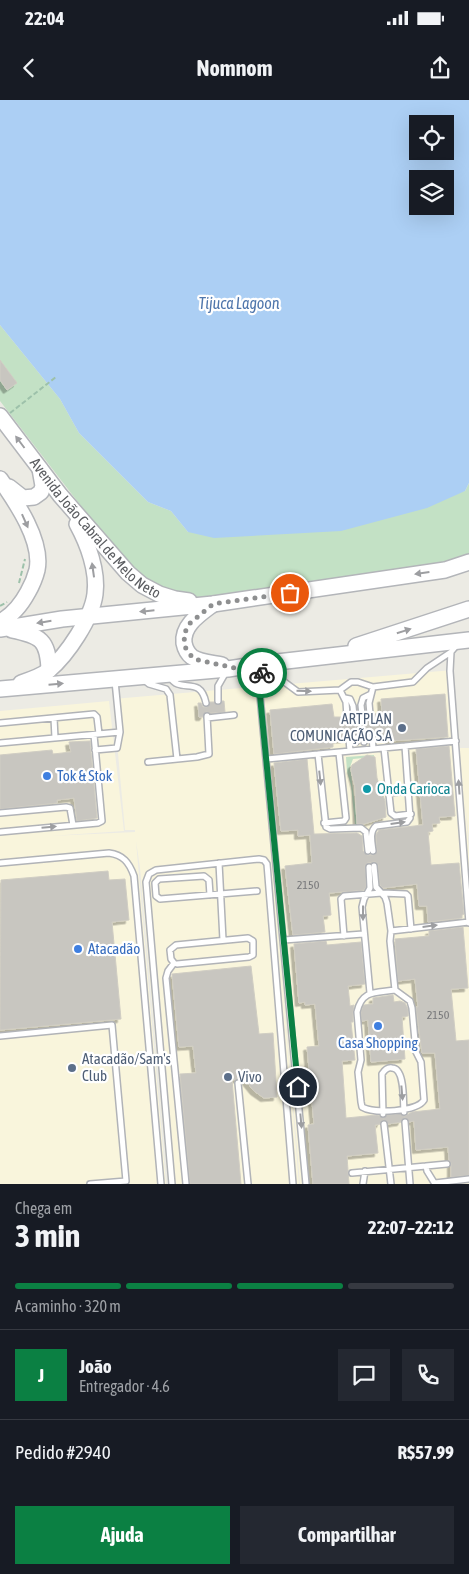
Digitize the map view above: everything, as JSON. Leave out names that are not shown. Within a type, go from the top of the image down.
[{"type":"street","name":"Avenida João Cabral de Melo Neto","points":[[1,417],[60,495],[128,573],[142,585],[174,599],[213,604]]},
{"type":"street","points":[[0,479],[24,498],[34,497],[41,492],[43,486],[40,469]]},
{"type":"street","points":[[0,479],[16,502],[36,546],[37,568],[34,582],[19,608],[2,626]]},
{"type":"street","points":[[4,688],[49,670],[75,640],[88,618],[95,594],[94,569],[87,545],[60,495]]},
{"type":"street","points":[[2,626],[213,604],[445,570],[469,562]]},
{"type":"street","points":[[213,604],[189,624],[184,636],[185,647],[192,657],[198,660],[231,668]]},
{"type":"street","points":[[324,656],[469,609]]},
{"type":"street","points":[[2,626],[38,637],[45,645],[49,670]]},
{"type":"street","points":[[4,688],[261,667],[324,656],[460,644]]},
{"type":"lane","points":[[306,1184],[260,696],[261,667],[298,692],[340,690],[351,682],[358,682],[373,687],[412,682],[427,668],[460,644]]},
{"type":"lane","points":[[391,931],[469,922],[450,671],[460,644]]},
{"type":"lane","points":[[218,702],[218,686],[231,668]]},
{"type":"lane","points":[[168,674],[174,683],[195,686],[201,690],[206,703]]},
{"type":"lane","points":[[141,677],[149,684],[166,689],[170,695],[177,759]]},
{"type":"lane","points":[[95,750],[117,748],[120,732],[115,679]]},
{"type":"lane","points":[[370,714],[369,703],[373,687]]},
{"type":"lane","points":[[340,690],[344,698],[347,716]]},
{"type":"lane","points":[[362,715],[361,701],[371,694]]},
{"type":"lane","points":[[344,698],[350,699],[352,702],[354,716]]},
{"type":"lane","points":[[0,723],[96,715],[95,750],[102,821],[0,832]]},
{"type":"lane","points":[[148,762],[209,754],[207,717],[234,715]]},
{"type":"lane","points":[[54,718],[55,738]]},
{"type":"lane","points":[[0,743],[120,732]]},
{"type":"lane","points":[[372,736],[373,749]]},
{"type":"lane","points":[[349,738],[350,751]]},
{"type":"lane","points":[[267,758],[456,741]]},
{"type":"lane","points":[[318,754],[324,823],[326,827],[330,829],[361,828],[365,830],[370,851],[372,829],[376,826],[407,822],[411,814],[405,746]]},
{"type":"lane","points":[[384,748],[392,815],[411,814]]},
{"type":"lane","points":[[324,823],[341,822],[346,818],[339,752]]},
{"type":"lane","points":[[389,793],[409,791]]},
{"type":"lane","points":[[0,813],[66,807],[71,810],[73,825]]},
{"type":"lane","points":[[0,863],[109,853],[118,854],[130,866],[134,876],[161,1184]]},
{"type":"lane","points":[[172,1184],[146,882],[149,874],[156,870],[259,859],[264,860],[268,864],[293,1184]]},
{"type":"lane","points":[[219,863],[223,940]]},
{"type":"lane","points":[[370,993],[363,934],[362,907],[370,888],[371,867],[376,888],[382,893],[387,903],[395,990]]},
{"type":"lane","points":[[210,895],[209,880],[204,876],[159,879],[155,883],[156,896],[160,899],[210,895],[257,891]]},
{"type":"lane","points":[[344,936],[342,896],[382,893],[406,894],[408,896],[411,929]]},
{"type":"lane","points":[[284,940],[363,934]]},
{"type":"lane","points":[[251,939],[253,941],[253,955],[249,957],[178,964],[174,963],[171,959],[170,950],[176,945],[223,940],[251,939]]},
{"type":"lane","points":[[174,963],[168,971],[166,978],[186,1184]]},
{"type":"lane","points":[[395,990],[410,1001],[412,1008],[416,1052],[421,1062],[424,1100],[421,1104],[404,1111],[383,1113],[362,1107],[358,1072],[361,1060],[357,1012],[361,1000],[370,993],[395,990]]},
{"type":"lane","points":[[0,1036],[112,1025],[126,1181],[90,1184]]},
{"type":"lane","points":[[383,1113],[382,1074],[387,1068],[397,1069],[401,1075],[404,1111]]},
{"type":"lane","points":[[238,1083],[248,1184]]},
{"type":"lane","points":[[405,1122],[410,1184]]},
{"type":"lane","points":[[384,1124],[391,1184]]},
{"type":"lane","points":[[352,1173],[447,1164]]},
{"type":"lane","points":[[426,1166],[435,1184],[469,1179]]},
{"type":"lane","points":[[363,1184],[365,1172]]},
{"type":"path","points":[[1,417],[56,377]]},
{"type":"path","points":[[18,587],[25,558]]},
{"type":"path","points":[[0,606],[8,601]]},
{"type":"shaded area","points":[[453,670],[460,748],[469,748],[469,839],[465,802],[469,850],[469,1184],[300,1184],[272,854],[299,1184],[168,1184],[136,841],[166,1184],[0,1184],[0,711],[109,701],[124,831],[50,836],[135,832],[135,830],[125,830],[113,699]]},
{"type":"green space","points":[[0,325],[60,399],[79,433],[148,502],[171,511],[188,532],[465,491],[469,483],[469,554],[442,563],[201,598],[172,592],[138,580],[0,401]]},
{"type":"green space","points":[[374,755],[374,757],[353,759],[350,767],[357,820],[359,820],[359,825],[355,825],[346,757]]},
{"type":"water","name":"Tijuca Lagoon","points":[[0,100],[469,100],[469,483],[465,491],[427,508],[341,531],[214,538],[188,532],[171,511],[148,502],[79,433],[60,399],[0,325]]},
{"type":"building","points":[[0,360],[17,383],[7,390],[0,380]]},
{"type":"building","points":[[445,694],[448,737],[389,741],[389,735],[376,736],[374,732],[371,732],[368,735],[364,733],[360,736],[356,734],[348,735],[345,739],[333,740],[333,747],[274,754],[270,710],[332,704],[334,717],[354,720],[358,717],[363,719],[366,716],[371,718],[374,714],[382,713],[381,699]]},
{"type":"building","points":[[224,701],[225,712],[206,712],[203,717],[199,717],[198,703],[201,703],[203,707],[207,707],[210,702],[218,705]]},
{"type":"building","name":"Tok & Stok","points":[[90,741],[97,818],[77,821],[74,798],[57,800],[57,803],[0,809],[0,755],[52,750],[53,754],[71,752],[69,742]]},
{"type":"building","points":[[449,746],[455,816],[439,817],[440,823],[432,824],[433,831],[428,832],[431,865],[459,863],[464,914],[462,918],[428,922],[427,906],[419,906],[417,884],[383,888],[380,885],[378,865],[376,862],[373,862],[365,865],[366,887],[364,890],[329,893],[331,915],[323,916],[325,932],[293,935],[285,866],[312,863],[310,835],[298,836],[298,830],[281,831],[274,763],[307,759],[314,834],[357,833],[362,836],[363,851],[367,855],[373,855],[377,852],[376,835],[379,830],[423,825],[416,749]]},
{"type":"building","name":"Onda Carioca","points":[[367,755],[375,757],[377,778],[385,801],[386,817],[364,824],[357,824],[355,787],[351,770],[352,765]]},
{"type":"building","name":"Atacadão","points":[[108,871],[109,880],[125,879],[129,920],[112,922],[121,1019],[0,1030],[1,880]]},
{"type":"building","points":[[463,927],[468,988],[451,989],[456,1041],[469,1040],[469,1175],[451,1177],[448,1147],[416,1150],[414,1121],[409,1122],[405,1118],[401,1122],[388,1124],[384,1120],[380,1124],[375,1125],[378,1153],[347,1156],[349,1184],[313,1184],[308,1125],[314,1124],[307,1047],[319,1046],[315,1004],[305,1005],[305,1002],[299,1003],[294,944],[326,941],[327,945],[361,942],[365,984],[348,986],[350,1006],[354,1005],[353,1022],[351,1022],[355,1060],[342,1061],[346,1118],[377,1115],[384,1118],[387,1115],[400,1114],[405,1116],[412,1112],[440,1109],[435,1053],[422,1053],[416,1007],[418,1007],[415,979],[398,981],[395,939],[429,936],[429,931]]},
{"type":"building","name":"Vivo","points":[[251,966],[259,1034],[273,1033],[277,1097],[264,1098],[254,1091],[245,1080],[232,1080],[241,1184],[190,1184],[180,1074],[196,1073],[193,1046],[179,1047],[172,974]]},
{"type":"building","points":[[393,995],[394,1002],[400,1001],[405,1003],[408,1009],[408,1016],[402,1017],[405,1059],[371,1062],[368,1020],[362,1021],[361,1012],[364,1005],[373,1004],[373,998]]},
{"type":"way so far","points":[[262,673],[260,664],[235,668],[192,657],[185,647],[184,636],[186,630],[189,624],[213,604],[290,593]]},
{"type":"place","name":"ARTPLAN COMUNICAÇÃO S.A","points":[[402,728]]},
{"type":"place","name":"Tok & Stok","points":[[47,776]]},
{"type":"place","name":"Onda Carioca","points":[[367,789]]},
{"type":"place","name":"Atacadão","points":[[78,949]]},
{"type":"place","name":"Casa Shopping","points":[[378,1026]]},
{"type":"place","name":"Atacadão/Sam's Club","points":[[72,1068]]},
{"type":"place","name":"Vivo","points":[[228,1077]]},
{"type":"route","points":[[262,673],[260,696],[298,1087]]}]
